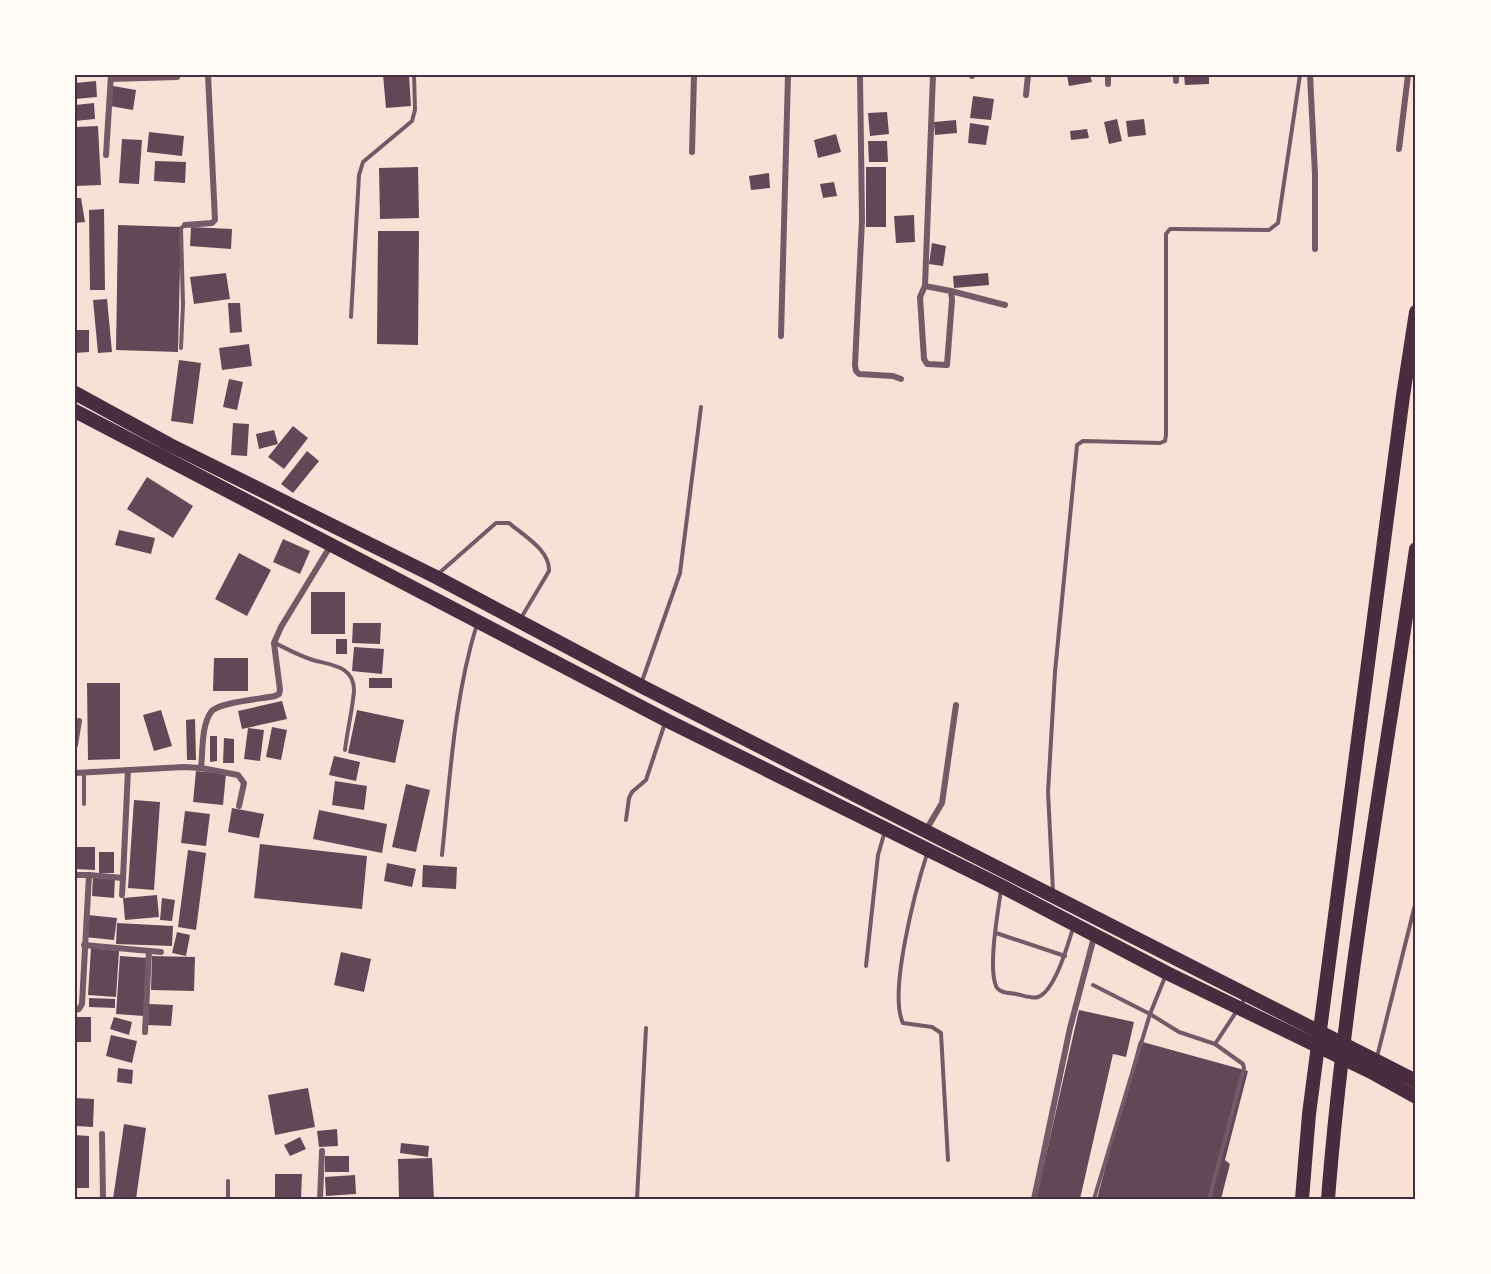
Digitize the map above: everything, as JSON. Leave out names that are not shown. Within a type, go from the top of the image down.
[{"type":"highway","points":[[1302,1199],[1309,1113],[1402,396],[1416,312]]},
{"type":"highway","points":[[75,393],[170,445],[436,577],[640,686],[926,831],[1003,879],[1077,917],[1173,958],[1416,1082]]},
{"type":"highway","points":[[75,411],[666,720],[885,830],[928,851],[1053,897],[1095,935],[1416,1096]]},
{"type":"highway","points":[[1328,1199],[1334,1125],[1353,967],[1416,549]]},
{"type":"street","points":[[185,225],[212,224],[215,220],[208,75]]},
{"type":"street","points":[[692,152],[694,75]]},
{"type":"street","points":[[781,336],[788,75]]},
{"type":"street","points":[[860,75],[862,220],[855,365],[856,371],[860,374],[892,376],[901,379]]},
{"type":"street","points":[[933,75],[925,286],[920,297],[924,359],[927,364],[948,364],[951,291]]},
{"type":"street","points":[[1026,95],[1028,75]]},
{"type":"street","points":[[1108,75],[1108,84]]},
{"type":"street","points":[[1310,75],[1315,174],[1315,249]]},
{"type":"street","points":[[1399,149],[1408,75]]},
{"type":"street","points":[[106,155],[111,77],[177,77]]},
{"type":"street","points":[[925,286],[1005,305]]},
{"type":"street","points":[[201,768],[207,719],[211,711],[224,705],[279,694],[274,643],[281,627],[331,544]]},
{"type":"street","points":[[926,831],[942,803],[956,705]]},
{"type":"street","points":[[75,746],[79,721]]},
{"type":"street","points":[[75,773],[201,768],[240,777],[243,787],[239,806]]},
{"type":"street","points":[[122,896],[128,770]]},
{"type":"street","points":[[75,875],[123,878]]},
{"type":"street","points":[[75,1010],[79,1009],[82,1004],[89,875]]},
{"type":"street","points":[[1034,1199],[1070,1028],[1095,935]]},
{"type":"street","points":[[84,945],[162,952]]},
{"type":"street","points":[[145,1032],[149,951]]},
{"type":"street","points":[[102,1134],[103,1199]]},
{"type":"street","points":[[320,1199],[322,1150]]},
{"type":"lane","points":[[351,317],[359,175],[363,162],[412,121],[415,110],[414,75]]},
{"type":"lane","points":[[1053,897],[1048,792],[1055,672],[1077,445],[1083,441],[1160,443],[1165,441],[1166,234],[1170,229],[1269,230],[1278,223],[1300,75]]},
{"type":"lane","points":[[181,348],[183,304],[181,228],[185,225]]},
{"type":"lane","points":[[640,686],[681,573],[701,407]]},
{"type":"lane","points":[[436,577],[496,523],[509,523],[547,555],[550,566],[519,621]]},
{"type":"lane","points":[[442,855],[456,727],[471,643],[478,621]]},
{"type":"lane","points":[[274,643],[313,660],[334,664],[348,673],[354,690],[345,750]]},
{"type":"lane","points":[[626,820],[629,798],[632,792],[646,780],[666,720]]},
{"type":"lane","points":[[84,773],[84,804]]},
{"type":"lane","points":[[866,966],[878,855],[885,830]]},
{"type":"lane","points":[[928,851],[906,928],[899,1010],[903,1023],[932,1027],[941,1032],[948,1160]]},
{"type":"lane","points":[[1003,879],[996,933],[994,974],[996,987],[1000,991],[1035,997],[1041,995],[1055,978],[1065,956],[1077,917]]},
{"type":"lane","points":[[1376,1061],[1416,901]]},
{"type":"lane","points":[[996,933],[1065,956]]},
{"type":"lane","points":[[1094,1199],[1150,1014],[1173,958]]},
{"type":"lane","points":[[1093,985],[1150,1014],[1179,1032],[1215,1044],[1239,1061],[1244,1068],[1209,1199]]},
{"type":"lane","points":[[1215,1044],[1247,995]]},
{"type":"lane","points":[[637,1199],[646,1028]]},
{"type":"lane","points":[[228,1181],[228,1199]]},
{"type":"building","points":[[383,75],[409,75],[411,106],[386,108]]},
{"type":"building","points":[[1067,75],[1090,75],[1092,82],[1069,86]]},
{"type":"building","points":[[1184,75],[1209,75],[1209,84],[1185,85]]},
{"type":"building","points":[[96,81],[97,97],[75,99],[75,83]]},
{"type":"building","points":[[113,86],[136,90],[133,110],[110,106]]},
{"type":"building","points":[[973,96],[994,99],[991,120],[970,118]]},
{"type":"building","points":[[94,103],[95,119],[75,121],[75,105]]},
{"type":"building","points":[[887,112],[889,134],[870,136],[868,113]]},
{"type":"building","points":[[1117,119],[1122,141],[1109,144],[1104,122]]},
{"type":"building","points":[[1144,119],[1146,135],[1128,137],[1126,121]]},
{"type":"building","points":[[956,120],[957,133],[935,135],[934,122]]},
{"type":"building","points":[[970,123],[989,126],[986,145],[968,143]]},
{"type":"building","points":[[98,126],[101,185],[75,186],[75,127]]},
{"type":"building","points":[[1087,129],[1089,138],[1071,140],[1070,131]]},
{"type":"building","points":[[149,132],[184,136],[182,156],[147,152]]},
{"type":"building","points":[[836,134],[841,152],[818,158],[814,140]]},
{"type":"building","points":[[122,139],[142,140],[139,184],[119,183]]},
{"type":"building","points":[[868,141],[887,141],[888,162],[869,162]]},
{"type":"building","points":[[155,161],[186,162],[185,183],[154,181]]},
{"type":"building","points":[[418,167],[419,218],[380,219],[379,168]]},
{"type":"building","points":[[866,167],[886,167],[886,227],[866,227]]},
{"type":"building","points":[[769,173],[770,188],[751,190],[749,176]]},
{"type":"building","points":[[834,182],[837,196],[823,198],[820,184]]},
{"type":"building","points":[[75,198],[81,198],[85,222],[75,223]]},
{"type":"building","points":[[104,209],[105,290],[90,290],[89,210]]},
{"type":"building","points":[[914,215],[915,242],[896,243],[894,216]]},
{"type":"building","points":[[118,225],[181,227],[178,352],[116,350]]},
{"type":"building","points":[[191,227],[232,229],[231,249],[190,246]]},
{"type":"building","points":[[378,231],[419,231],[418,345],[377,344]]},
{"type":"building","points":[[932,243],[946,246],[943,266],[929,264]]},
{"type":"building","points":[[226,273],[230,299],[194,304],[190,277]]},
{"type":"building","points":[[988,273],[989,285],[954,288],[953,276]]},
{"type":"building","points":[[107,299],[112,352],[98,353],[93,300]]},
{"type":"building","points":[[228,303],[240,303],[242,332],[230,333]]},
{"type":"building","points":[[75,330],[89,330],[89,352],[75,353]]},
{"type":"building","points":[[249,344],[252,366],[222,370],[219,348]]},
{"type":"building","points":[[179,360],[201,363],[193,424],[171,421]]},
{"type":"building","points":[[229,379],[243,382],[237,410],[223,407]]},
{"type":"building","points":[[233,423],[249,424],[247,456],[231,455]]},
{"type":"building","points":[[293,426],[308,438],[284,469],[268,457]]},
{"type":"building","points":[[274,430],[278,444],[259,449],[256,434]]},
{"type":"building","points":[[307,451],[319,461],[293,493],[281,484]]},
{"type":"building","points":[[147,477],[193,506],[173,538],[127,509]]},
{"type":"building","points":[[119,530],[155,538],[151,554],[115,545]]},
{"type":"building","points":[[283,539],[310,551],[300,574],[273,562]]},
{"type":"building","points":[[239,553],[271,570],[247,616],[215,599]]},
{"type":"building","points":[[311,592],[345,592],[345,634],[311,634]]},
{"type":"building","points":[[353,623],[381,623],[380,644],[352,643]]},
{"type":"building","points":[[336,639],[347,639],[347,654],[336,654]]},
{"type":"building","points":[[354,647],[384,649],[382,674],[352,671]]},
{"type":"building","points":[[214,658],[248,658],[248,691],[213,691]]},
{"type":"building","points":[[369,678],[392,678],[392,688],[369,688]]},
{"type":"building","points":[[87,683],[120,683],[120,759],[88,760]]},
{"type":"building","points":[[282,701],[287,719],[242,729],[238,711]]},
{"type":"building","points":[[161,710],[172,746],[154,751],[143,715]]},
{"type":"building","points":[[357,710],[404,720],[395,763],[348,753]]},
{"type":"building","points":[[195,719],[196,760],[187,760],[186,720]]},
{"type":"building","points":[[272,727],[287,730],[281,760],[266,757]]},
{"type":"building","points":[[248,728],[264,730],[260,761],[244,759]]},
{"type":"building","points":[[210,736],[217,736],[217,761],[210,762]]},
{"type":"building","points":[[224,738],[234,739],[234,763],[223,763]]},
{"type":"building","points":[[334,756],[360,762],[356,781],[329,775]]},
{"type":"building","points":[[196,771],[226,774],[223,805],[193,802]]},
{"type":"building","points":[[335,781],[367,786],[364,810],[332,805]]},
{"type":"building","points":[[406,784],[430,790],[416,852],[392,847]]},
{"type":"building","points":[[134,800],[160,802],[154,890],[128,888]]},
{"type":"building","points":[[232,808],[264,814],[259,838],[228,832]]},
{"type":"building","points":[[319,810],[387,824],[382,853],[313,839]]},
{"type":"building","points":[[185,811],[210,814],[206,846],[181,843]]},
{"type":"building","points":[[260,844],[367,856],[362,909],[254,898]]},
{"type":"building","points":[[75,847],[95,847],[95,870],[75,869]]},
{"type":"building","points":[[188,850],[206,853],[196,930],[178,927]]},
{"type":"building","points":[[99,852],[114,852],[114,873],[99,873]]},
{"type":"building","points":[[387,863],[416,869],[412,887],[384,881]]},
{"type":"building","points":[[423,865],[457,867],[456,889],[422,887]]},
{"type":"building","points":[[93,877],[115,878],[114,898],[92,896]]},
{"type":"building","points":[[157,895],[159,917],[125,920],[123,898]]},
{"type":"building","points":[[162,898],[175,900],[172,921],[160,920]]},
{"type":"building","points":[[88,915],[117,918],[114,940],[85,937]]},
{"type":"building","points":[[117,923],[173,926],[172,946],[116,944]]},
{"type":"building","points":[[177,932],[190,935],[186,956],[172,953]]},
{"type":"building","points":[[91,948],[119,951],[116,997],[88,995]]},
{"type":"building","points":[[341,952],[371,959],[364,992],[334,985]]},
{"type":"building","points":[[120,956],[148,958],[144,1016],[116,1014]]},
{"type":"building","points":[[152,956],[195,957],[194,991],[151,990]]},
{"type":"building","points":[[89,998],[115,999],[115,1008],[89,1007]]},
{"type":"building","points":[[149,1004],[173,1005],[171,1026],[148,1025]]},
{"type":"building","points":[[1079,1010],[1134,1022],[1126,1057],[1113,1054],[1080,1199],[1036,1199]]},
{"type":"building","points":[[75,1017],[91,1017],[91,1042],[75,1042]]},
{"type":"building","points":[[114,1017],[132,1022],[129,1035],[110,1029]]},
{"type":"building","points":[[111,1035],[137,1041],[132,1063],[106,1056]]},
{"type":"building","points":[[1139,1041],[1248,1071],[1225,1160],[1230,1164],[1221,1199],[1097,1199]]},
{"type":"building","points":[[118,1068],[133,1070],[132,1084],[117,1082]]},
{"type":"building","points":[[308,1088],[315,1127],[275,1135],[268,1095]]},
{"type":"building","points":[[75,1098],[94,1099],[93,1127],[75,1126]]},
{"type":"building","points":[[124,1124],[146,1128],[136,1199],[113,1199]]},
{"type":"building","points":[[337,1129],[338,1146],[319,1147],[317,1131]]},
{"type":"building","points":[[75,1135],[89,1136],[89,1188],[75,1188]]},
{"type":"building","points":[[300,1137],[306,1149],[290,1156],[284,1145]]},
{"type":"building","points":[[401,1143],[429,1146],[428,1157],[400,1153]]},
{"type":"building","points":[[325,1156],[349,1156],[349,1172],[325,1172]]},
{"type":"building","points":[[432,1158],[434,1199],[399,1199],[398,1159]]},
{"type":"building","points":[[275,1174],[302,1174],[301,1199],[275,1199]]},
{"type":"building","points":[[355,1175],[356,1194],[326,1196],[325,1177]]}]
